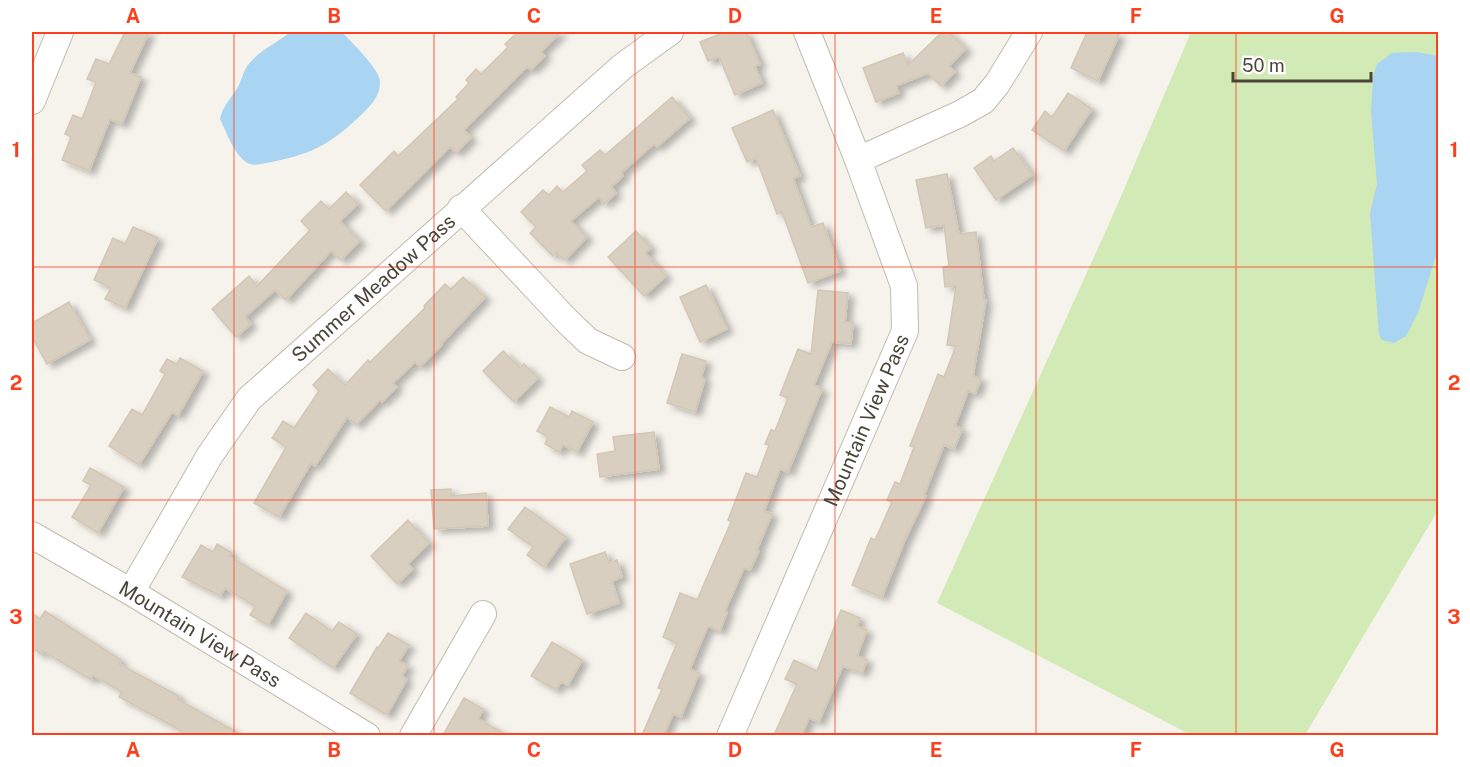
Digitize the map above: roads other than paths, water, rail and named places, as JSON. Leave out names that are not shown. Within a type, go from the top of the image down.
[{"type":"street","points":[[32,101],[60,32]]},
{"type":"street","name":"Summer Meadow Pass","points":[[131,592],[210,455],[249,399],[623,66],[670,32]]},
{"type":"street","name":"Mountain View Pass","points":[[730,735],[905,331],[904,286],[858,160],[807,32]]},
{"type":"street","points":[[858,160],[960,114],[983,101],[997,84],[1029,32]]},
{"type":"street","points":[[461,208],[581,334],[599,348],[622,357]]},
{"type":"street","name":"Mountain View Pass","points":[[32,535],[131,592],[367,735]]},
{"type":"street","points":[[413,735],[483,614]]},
{"type":"water","points":[[290,32],[342,32],[375,70],[380,82],[379,91],[363,113],[342,132],[322,145],[287,159],[250,164],[240,156],[232,144],[220,119],[221,115],[250,62]]},
{"type":"water","points":[[1416,52],[1438,56],[1438,250],[1418,313],[1406,336],[1394,343],[1382,340],[1379,335],[1370,213],[1377,184],[1371,111],[1373,77],[1377,64],[1392,53]]}]
